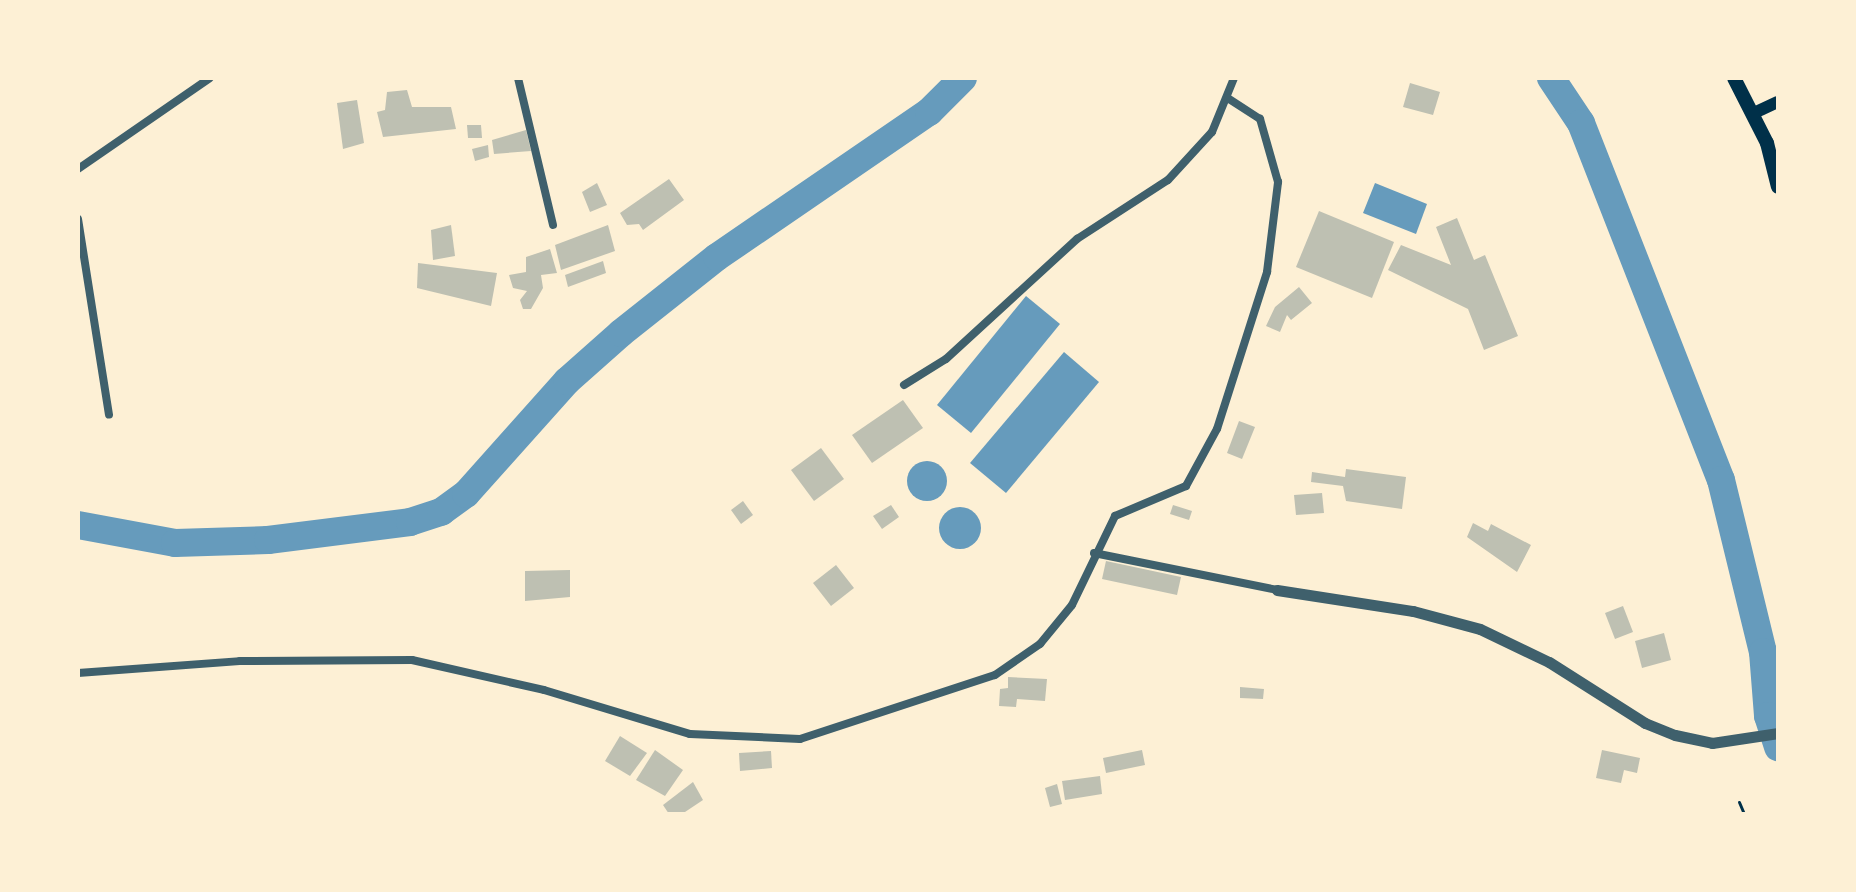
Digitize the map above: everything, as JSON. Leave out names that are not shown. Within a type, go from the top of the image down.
[{"type":"highway","points":[[1734,78],[1754,113],[1778,187]]},
{"type":"main road","points":[[1754,113],[1778,102]]},
{"type":"street","points":[[78,169],[210,78]]},
{"type":"street","points":[[518,78],[553,225]]},
{"type":"street","points":[[904,385],[946,359],[1077,239],[1168,180],[1212,132],[1234,78]]},
{"type":"street","points":[[78,673],[240,661],[412,660],[544,690],[690,734],[800,739],[967,688],[1017,663],[1072,605],[1094,553],[1115,516],[1186,486],[1217,429],[1253,326],[1267,272],[1278,182],[1260,119],[1228,98]]},
{"type":"street","points":[[78,219],[109,415]]},
{"type":"street","points":[[1094,553],[1277,590],[1413,611],[1480,629],[1549,662],[1645,723],[1712,743],[1778,733]]},
{"type":"path","points":[[1739,802],[1744,814]]},
{"type":"water","points":[[1375,183],[1427,204],[1416,234],[1363,213]]},
{"type":"water","points":[[1026,296],[1060,324],[971,433],[937,405]]},
{"type":"water","points":[[1064,352],[1099,382],[1006,493],[970,463]]},
{"type":"water","points":[[927,461],[941,467],[947,481],[941,495],[927,501],[913,495],[907,481],[913,467]]},
{"type":"water","points":[[960,507],[975,513],[981,528],[975,543],[960,549],[945,543],[939,528],[945,513]]},
{"type":"building","points":[[1410,83],[1440,92],[1433,115],[1403,107]]},
{"type":"building","points":[[407,90],[412,107],[451,107],[456,129],[383,137],[377,112],[385,110],[387,92]]},
{"type":"building","points":[[357,100],[364,143],[343,149],[337,103]]},
{"type":"building","points":[[467,125],[481,125],[482,138],[468,138]]},
{"type":"building","points":[[526,130],[531,151],[494,154],[492,140]]},
{"type":"building","points":[[488,145],[489,157],[475,161],[472,149]]},
{"type":"building","points":[[669,179],[684,200],[643,230],[639,224],[627,225],[620,213]]},
{"type":"building","points":[[597,183],[607,205],[590,212],[582,192]]},
{"type":"building","points":[[1319,211],[1394,242],[1372,298],[1296,267]]},
{"type":"building","points":[[1457,218],[1474,260],[1485,255],[1518,336],[1484,350],[1468,309],[1388,270],[1401,245],[1451,265],[1436,227]]},
{"type":"building","points":[[451,225],[455,256],[433,260],[431,230]]},
{"type":"building","points":[[608,225],[615,251],[561,270],[555,245]]},
{"type":"building","points":[[550,249],[557,273],[541,275],[543,288],[531,309],[523,309],[520,300],[527,291],[513,288],[509,275],[526,272],[526,257]]},
{"type":"building","points":[[603,261],[606,273],[568,287],[565,275]]},
{"type":"building","points":[[418,263],[497,273],[491,306],[417,288]]},
{"type":"building","points":[[1299,287],[1312,303],[1291,320],[1287,315],[1280,332],[1266,326],[1275,307]]},
{"type":"building","points":[[903,400],[923,428],[872,463],[852,435]]},
{"type":"building","points":[[1239,421],[1255,427],[1242,459],[1227,453]]},
{"type":"building","points":[[821,448],[844,479],[814,501],[791,470]]},
{"type":"building","points":[[1346,469],[1406,477],[1402,509],[1346,501],[1343,486],[1311,482],[1312,472],[1345,477]]},
{"type":"building","points":[[1322,493],[1324,513],[1296,515],[1294,495]]},
{"type":"building","points":[[743,501],[753,515],[741,524],[731,510]]},
{"type":"building","points":[[891,505],[899,517],[882,529],[873,516]]},
{"type":"building","points":[[1173,505],[1192,511],[1189,520],[1170,514]]},
{"type":"building","points":[[1473,523],[1488,531],[1491,524],[1531,545],[1517,572],[1467,537]]},
{"type":"building","points":[[1106,561],[1181,577],[1177,595],[1102,579]]},
{"type":"building","points":[[836,565],[854,588],[831,606],[813,583]]},
{"type":"building","points":[[570,570],[570,597],[525,601],[525,571]]},
{"type":"building","points":[[1623,606],[1633,632],[1615,639],[1605,613]]},
{"type":"building","points":[[1664,633],[1671,660],[1642,668],[1635,641]]},
{"type":"building","points":[[1008,677],[1047,679],[1045,701],[1017,699],[1016,707],[999,706],[1000,689],[1008,688]]},
{"type":"building","points":[[1240,687],[1264,689],[1263,699],[1240,698]]},
{"type":"building","points":[[620,736],[647,753],[630,776],[605,761]]},
{"type":"building","points":[[655,750],[683,770],[665,796],[636,780]]},
{"type":"building","points":[[1142,750],[1145,765],[1106,773],[1103,758]]},
{"type":"building","points":[[1602,750],[1640,758],[1637,773],[1624,770],[1621,783],[1596,778]]},
{"type":"building","points":[[771,751],[772,768],[740,771],[739,753]]},
{"type":"building","points":[[1100,776],[1102,794],[1065,800],[1062,781]]},
{"type":"building","points":[[693,782],[703,800],[682,814],[669,814],[663,805]]},
{"type":"building","points":[[1057,784],[1062,804],[1050,807],[1045,788]]},
{"type":"waterway","points":[[78,525],[175,543],[268,540],[410,522],[441,512],[466,494],[567,381],[621,333],[717,257],[929,112],[963,78]]},
{"type":"waterway","points":[[1551,78],[1581,123],[1721,480],[1763,652],[1768,716],[1778,747]]}]
